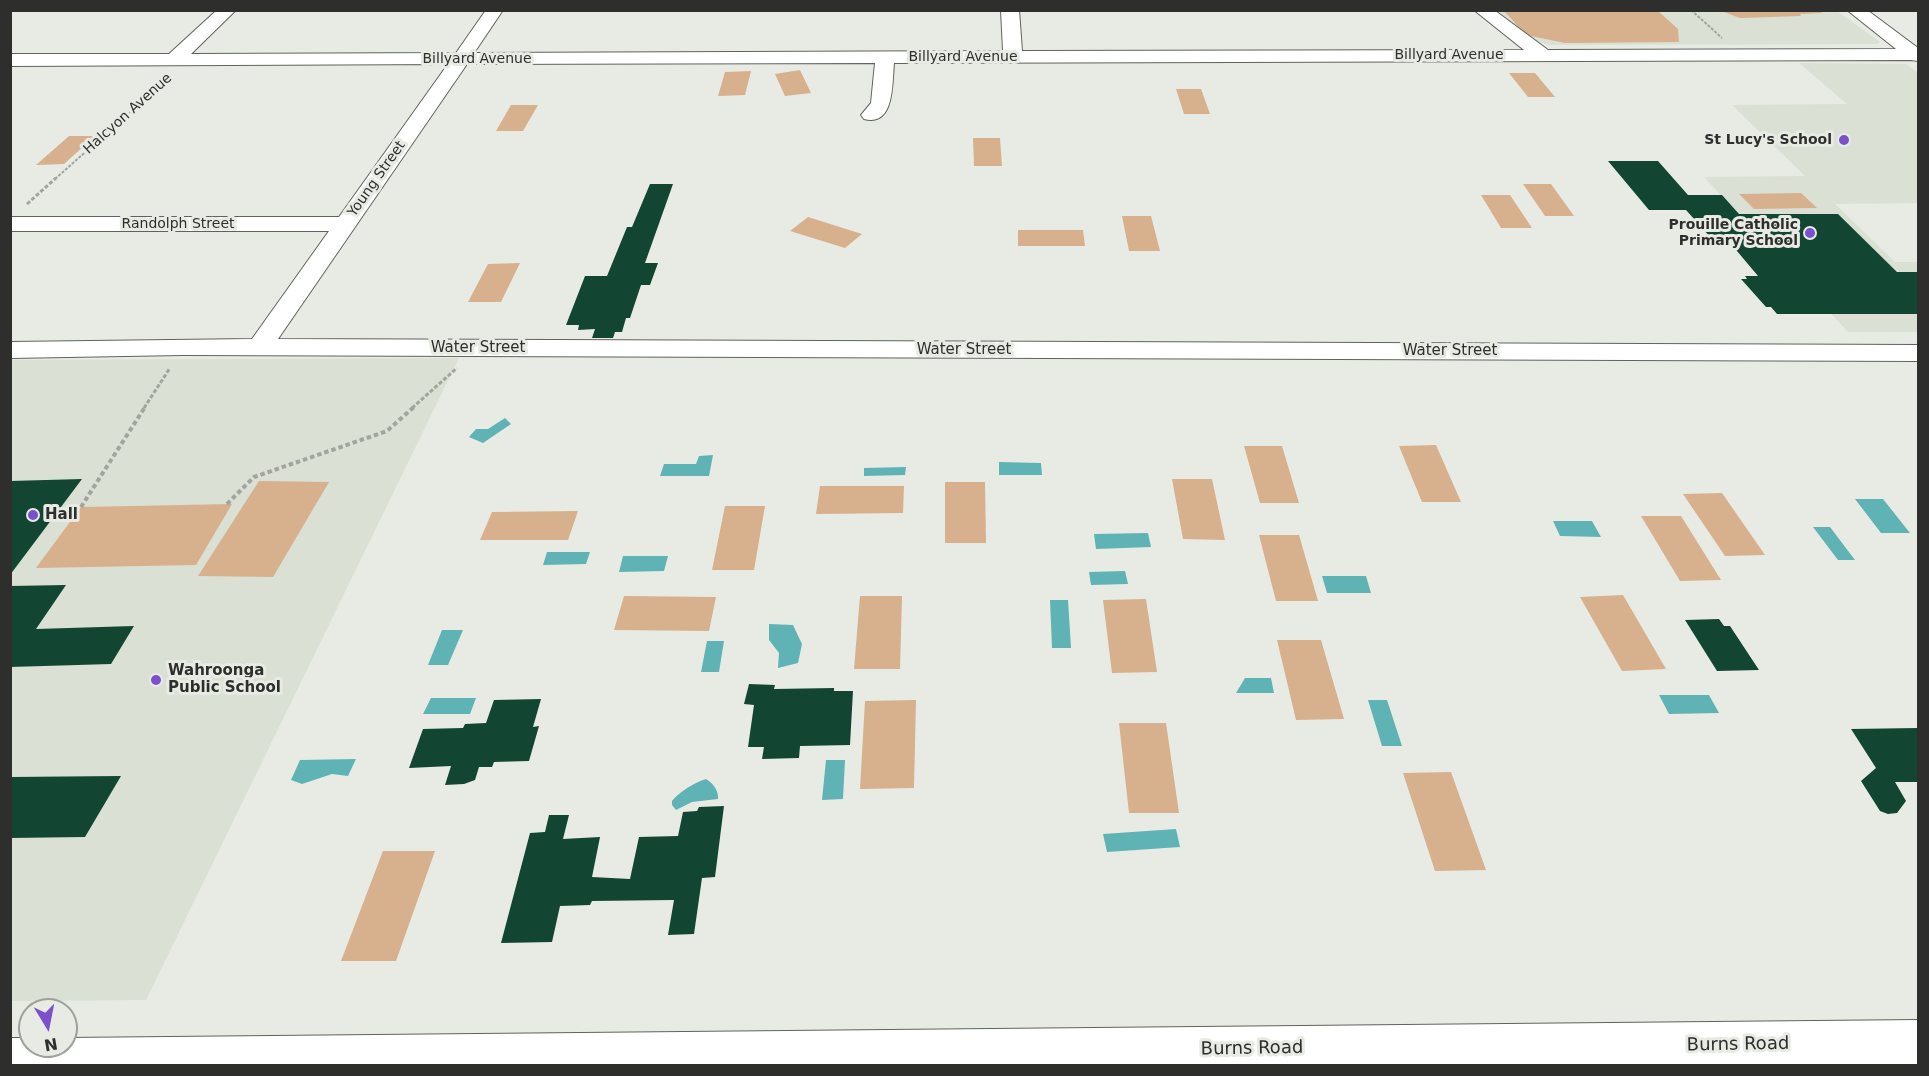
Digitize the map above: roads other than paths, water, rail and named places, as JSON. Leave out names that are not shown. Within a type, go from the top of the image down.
[{"type":"street","name":"Halcyon Avenue","points":[[173,60],[228,10]]},
{"type":"street","name":"Young Street","points":[[259,348],[495,10]]},
{"type":"street","points":[[1010,10],[1013,57]]},
{"type":"street","points":[[1482,10],[1543,55]]},
{"type":"street","points":[[1855,10],[1917,55]]},
{"type":"street","name":"Billyard Avenue","points":[[10,60],[1917,55]]},
{"type":"street","points":[[871,115],[881,104],[885,57]]},
{"type":"street","name":"Randolph Street","points":[[15,218],[346,224]]},
{"type":"street","name":"Water Street","points":[[10,350],[183,347],[1918,353]]},
{"type":"street","name":"Burns Road","points":[[10,1061],[718,1060],[1918,1043]]},
{"type":"water","points":[[505,418],[511,424],[483,443],[469,437],[476,429],[488,429]]},
{"type":"water","points":[[713,455],[709,476],[660,476],[664,464],[696,464],[699,456]]},
{"type":"water","points":[[999,462],[1041,463],[1042,475],[999,475]]},
{"type":"water","points":[[906,467],[905,475],[864,476],[864,468]]},
{"type":"water","points":[[1855,499],[1883,499],[1910,533],[1881,533]]},
{"type":"water","points":[[1553,521],[1592,521],[1601,537],[1560,536]]},
{"type":"water","points":[[1813,527],[1830,527],[1855,560],[1838,560]]},
{"type":"water","points":[[1148,533],[1151,547],[1096,549],[1094,534]]},
{"type":"water","points":[[547,552],[590,552],[586,564],[543,565]]},
{"type":"water","points":[[623,556],[668,556],[664,571],[619,572]]},
{"type":"water","points":[[1125,571],[1128,584],[1091,585],[1089,572]]},
{"type":"water","points":[[1322,576],[1366,576],[1371,593],[1327,593]]},
{"type":"water","points":[[1050,600],[1068,600],[1071,648],[1052,648]]},
{"type":"water","points":[[769,624],[793,625],[802,644],[798,663],[778,668],[779,653],[769,640]]},
{"type":"water","points":[[442,630],[463,630],[448,665],[428,665]]},
{"type":"water","points":[[707,641],[724,641],[719,672],[701,672]]},
{"type":"water","points":[[1245,678],[1271,678],[1274,693],[1236,693]]},
{"type":"water","points":[[1659,695],[1709,695],[1719,713],[1669,714]]},
{"type":"water","points":[[431,698],[476,698],[470,714],[423,714]]},
{"type":"water","points":[[1368,700],[1387,700],[1402,746],[1382,746]]},
{"type":"water","points":[[356,759],[348,776],[332,774],[302,784],[291,780],[300,760]]},
{"type":"water","points":[[826,760],[845,760],[843,799],[822,800]]},
{"type":"water","points":[[706,779],[718,793],[718,799],[692,802],[676,810],[672,801],[697,782]]},
{"type":"water","points":[[1176,829],[1180,847],[1107,852],[1103,834]]},
{"type":"place","name":"St Lucy's School","points":[[1844,140]]},
{"type":"place","name":"Prouille Catholic Primary School","points":[[1810,233]]},
{"type":"place","name":"Hall","points":[[33,515]]},
{"type":"place","name":"Wahroonga Public School","points":[[156,680]]}]
